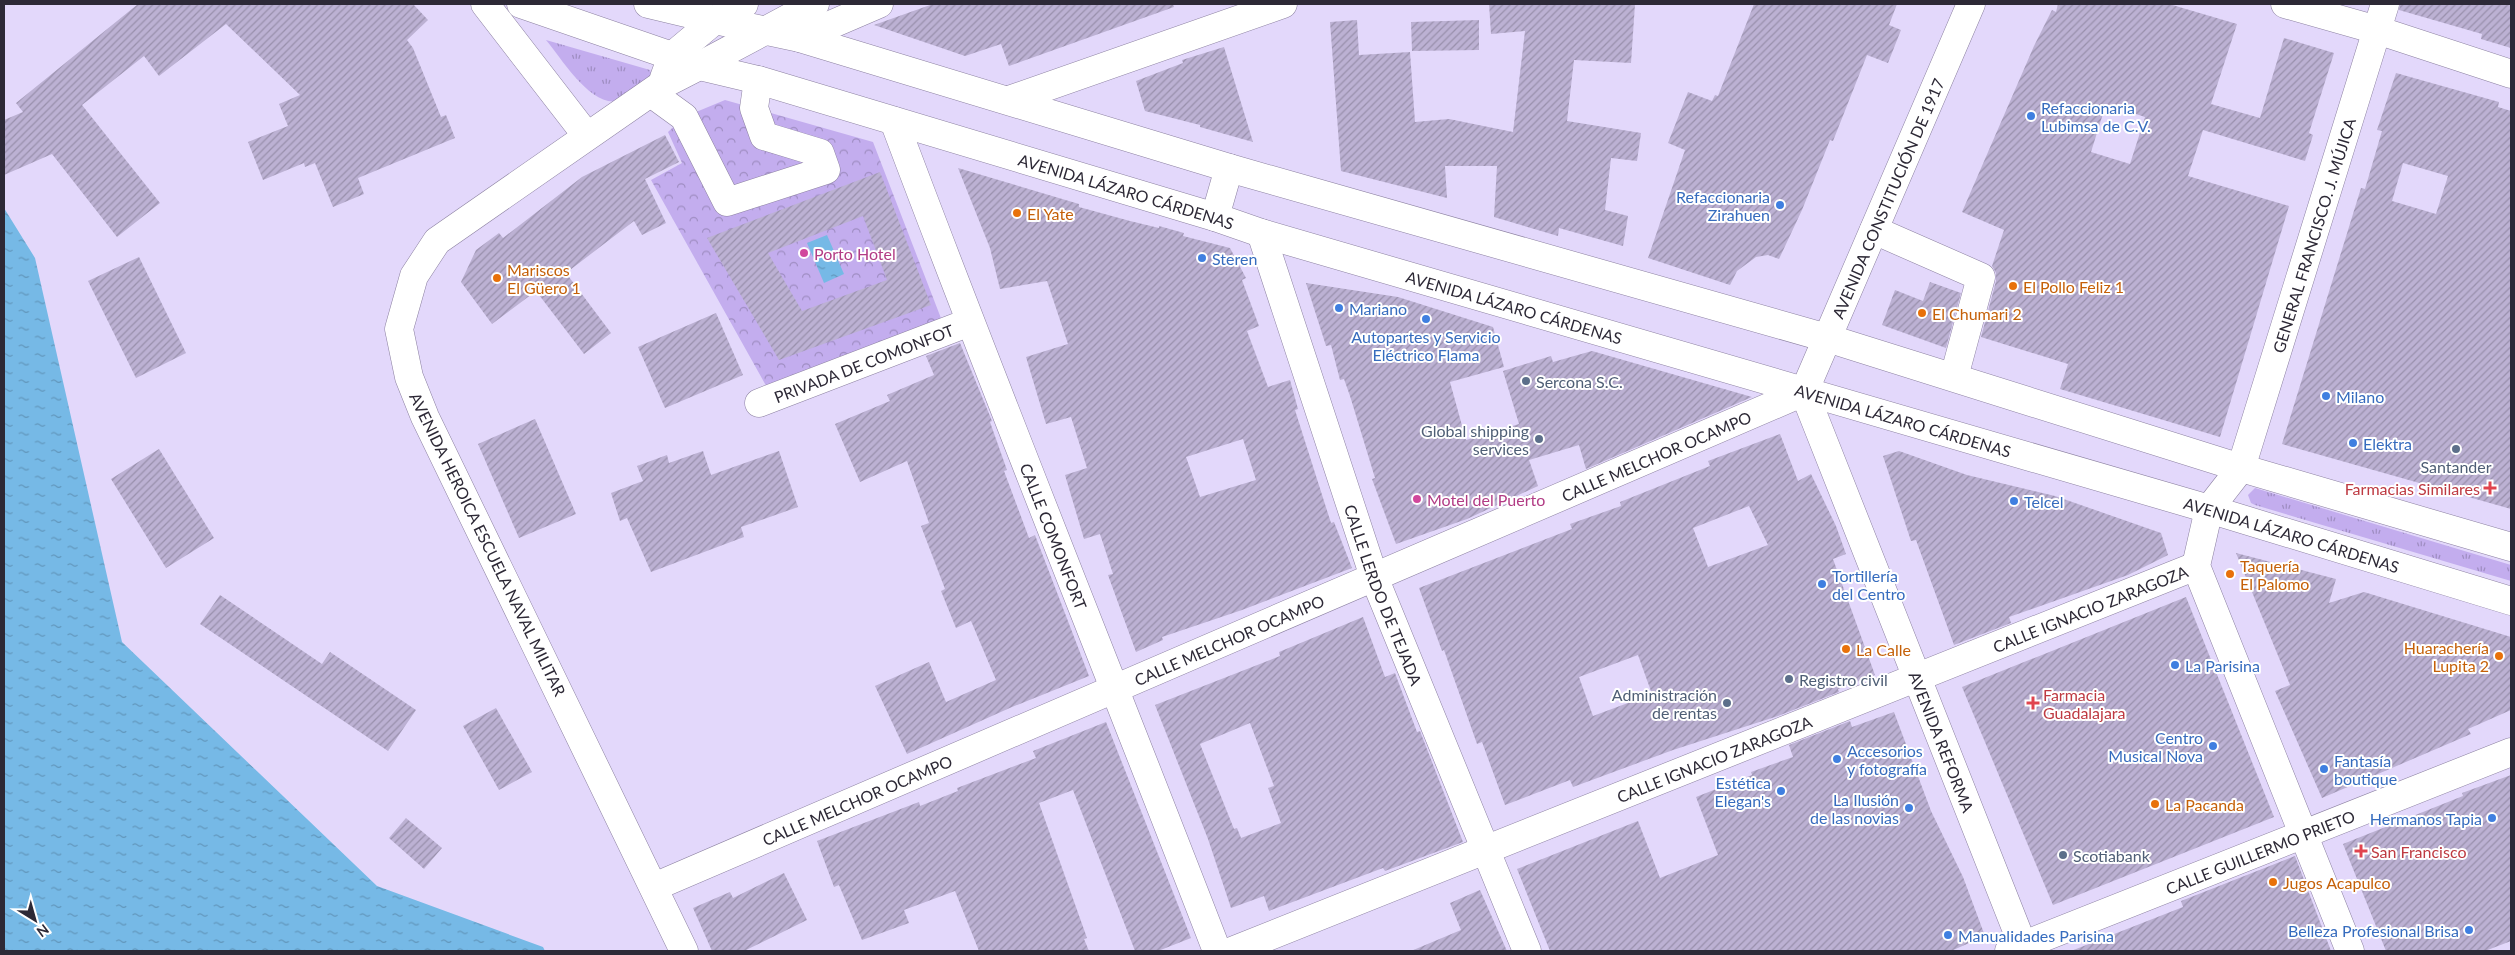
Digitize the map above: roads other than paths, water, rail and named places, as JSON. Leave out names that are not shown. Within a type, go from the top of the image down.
[{"type":"street","points":[[485,4],[587,136]]},
{"type":"street","name":"AVENIDA LÁZARO CÁRDENAS","points":[[521,4],[699,66],[758,80],[1215,217],[1261,233],[2209,509],[2511,600]]},
{"type":"street","points":[[648,4],[800,38],[1229,168],[1827,338],[2241,468],[2511,548]]},
{"type":"street","points":[[744,4],[714,20],[672,56],[655,90],[684,117],[727,202],[826,170],[820,153],[764,136],[754,108],[758,80]]},
{"type":"street","name":"AVENIDA HEROICA ESCUELA NAVAL MILITAR","points":[[684,951],[425,417],[409,377],[399,329],[414,276],[437,241],[655,90],[814,4]]},
{"type":"street","points":[[800,38],[879,4]]},
{"type":"street","points":[[1009,100],[1283,4]]},
{"type":"street","name":"AVENIDA CONSTITUCIÓN DE 1917","points":[[1804,392],[1971,4]]},
{"type":"street","points":[[2285,4],[2377,30],[2511,74]]},
{"type":"street","name":"GENERAL FRANCISCO. J. MÚJICA","points":[[2241,468],[2385,4]]},
{"type":"street","name":"CALLE COMONFORT","points":[[894,121],[970,322],[1116,689],[1217,951]]},
{"type":"street","points":[[1215,217],[1229,168]]},
{"type":"street","points":[[1874,230],[1981,277],[1954,377]]},
{"type":"street","name":"CALLE LERDO DE TEJADA","points":[[1261,233],[1374,577],[1484,850],[1527,951]]},
{"type":"street","name":"PRIVADA DE COMONFOT","points":[[759,403],[970,322]]},
{"type":"street","name":"CALLE MELCHOR OCAMPO","points":[[654,887],[1804,392]]},
{"type":"street","name":"AVENIDA REFORMA","points":[[1804,392],[2019,949]]},
{"type":"street","points":[[2241,468],[2209,509],[2196,566],[2350,951]]},
{"type":"street","name":"CALLE IGNACIO ZARAGOZA","points":[[1232,951],[2196,566]]},
{"type":"street","name":"CALLE GUILLERMO PRIETO","points":[[2019,949],[2511,752]]},
{"type":"water","points":[[4,208],[35,258],[122,642],[377,886],[543,947],[545,951],[4,951]]},
{"type":"water","points":[[827,235],[844,274],[824,283],[807,243]]},
{"type":"place","name":"Refaccionaria Lubimsa de C.V.","points":[[2031,116]]},
{"type":"place","name":"Refaccionaria Zirahuen","points":[[1780,205]]},
{"type":"place","name":"El Yate","points":[[1017,213]]},
{"type":"place","name":"Porto Hotel","points":[[804,253]]},
{"type":"place","name":"Steren","points":[[1202,258]]},
{"type":"place","name":"Mariscos El Güero 1","points":[[497,278]]},
{"type":"place","name":"El Pollo Feliz 1","points":[[2013,286]]},
{"type":"place","name":"Mariano","points":[[1339,308]]},
{"type":"place","name":"El Chumari 2","points":[[1922,313]]},
{"type":"place","name":"Autopartes y Servicio Eléctrico Flama","points":[[1426,319]]},
{"type":"place","name":"Sercona S.C.","points":[[1526,381]]},
{"type":"place","name":"Milano","points":[[2326,396]]},
{"type":"place","name":"Global shipping services","points":[[1539,439]]},
{"type":"place","name":"Elektra","points":[[2353,443]]},
{"type":"place","name":"Santander","points":[[2456,449]]},
{"type":"place","name":"Farmacias Similares","points":[[2490,488]]},
{"type":"place","name":"Motel del Puerto","points":[[1417,499]]},
{"type":"place","name":"Telcel","points":[[2014,501]]},
{"type":"place","name":"Taquería El Palomo","points":[[2230,574]]},
{"type":"place","name":"Tortillería del Centro","points":[[1822,584]]},
{"type":"place","name":"La Calle","points":[[1846,649]]},
{"type":"place","name":"Huarachería Lupita 2","points":[[2499,656]]},
{"type":"place","name":"La Parisina","points":[[2175,665]]},
{"type":"place","name":"Registro civil","points":[[1789,679]]},
{"type":"place","name":"Administración de rentas","points":[[1727,703]]},
{"type":"place","name":"Farmacia Guadalajara","points":[[2033,703]]},
{"type":"place","name":"Centro Musical Nova","points":[[2213,746]]},
{"type":"place","name":"Accesorios y fotografía","points":[[1837,759]]},
{"type":"place","name":"Fantasía boutique","points":[[2324,769]]},
{"type":"place","name":"Estética Elegan's","points":[[1781,791]]},
{"type":"place","name":"La Pacanda","points":[[2155,804]]},
{"type":"place","name":"La Ilusión de las novias","points":[[1909,808]]},
{"type":"place","name":"Hermanos Tapia","points":[[2492,818]]},
{"type":"place","name":"San Francisco","points":[[2361,851]]},
{"type":"place","name":"Scotiabank","points":[[2063,855]]},
{"type":"place","name":"Jugos Acapulco","points":[[2273,882]]},
{"type":"place","name":"Belleza Profesional Brisa","points":[[2469,930]]},
{"type":"place","name":"Manualidades Parisina","points":[[1948,935]]}]
